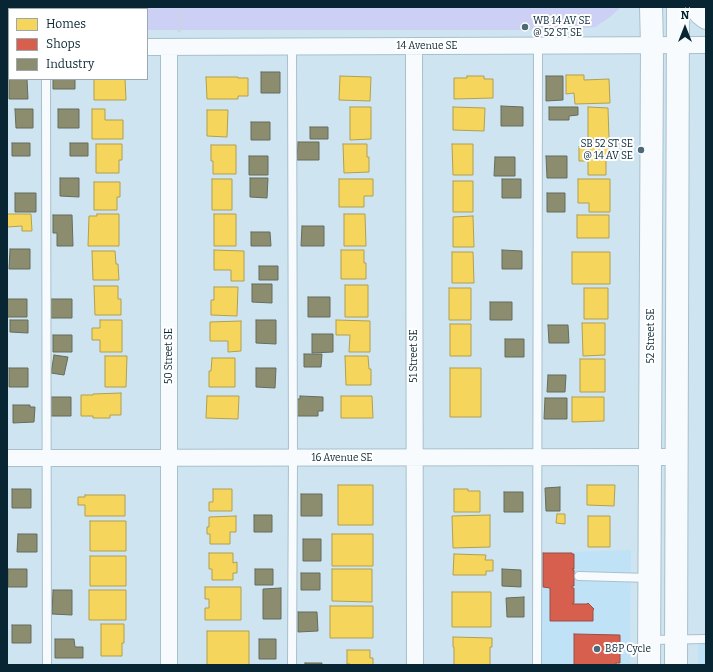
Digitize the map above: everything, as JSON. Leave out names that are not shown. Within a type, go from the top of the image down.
[{"type":"main road","name":"52 Street SE","points":[[649,665],[651,457],[651,7]]},
{"type":"main road","points":[[676,665],[678,7]]},
{"type":"main road","points":[[694,7],[706,18]]},
{"type":"street","name":"14 Avenue SE","points":[[148,47],[706,45]]},
{"type":"street","name":"51 Street SE","points":[[414,46],[414,458],[416,665]]},
{"type":"street","name":"50 Street SE","points":[[169,665],[169,458],[174,47]]},
{"type":"street","name":"16 Avenue SE","points":[[7,458],[677,457]]},
{"type":"lane","points":[[292,46],[292,665]]},
{"type":"lane","points":[[537,665],[538,46]]},
{"type":"lane","points":[[46,80],[47,665]]},
{"type":"lane","points":[[579,576],[650,578]]},
{"type":"lane","points":[[650,640],[706,639]]},
{"type":"path","points":[[174,47],[180,7]]},
{"type":"shaded area","points":[[7,7],[621,7],[610,17],[595,27],[569,30],[148,30],[148,8],[8,8],[7,30]]},
{"type":"shaded area","points":[[631,550],[630,665],[542,665],[541,553]]},
{"type":"shaded area","points":[[698,634],[706,634],[706,665],[698,665]]},
{"type":"building: Homes","points":[[566,75],[584,75],[584,80],[609,79],[610,103],[575,104],[574,93],[566,94]]},
{"type":"building: Homes","points":[[340,76],[371,77],[370,101],[339,100]]},
{"type":"building: Homes","points":[[467,76],[484,76],[484,79],[493,79],[493,98],[454,99],[454,78],[467,78]]},
{"type":"building: Homes","points":[[206,77],[248,78],[248,96],[238,96],[238,99],[207,99]]},
{"type":"building: Homes","points":[[94,80],[125,80],[126,100],[94,100]]},
{"type":"building: Homes","points":[[350,107],[371,107],[371,139],[350,140]]},
{"type":"building: Homes","points":[[453,107],[485,108],[484,131],[453,130]]},
{"type":"building: Homes","points":[[588,107],[608,108],[609,139],[588,139]]},
{"type":"building: Homes","points":[[92,109],[105,109],[105,120],[123,120],[123,139],[92,139]]},
{"type":"building: Homes","points":[[207,110],[228,110],[227,137],[207,136]]},
{"type":"building: Homes","points":[[96,144],[122,144],[122,160],[119,160],[119,173],[96,173]]},
{"type":"building: Homes","points":[[343,144],[367,144],[369,172],[344,173]]},
{"type":"building: Homes","points":[[452,144],[473,144],[473,175],[453,175]]},
{"type":"building: Homes","points":[[211,145],[236,145],[236,174],[213,174]]},
{"type":"building: Homes","points":[[609,145],[609,160],[606,160],[606,175],[588,175],[588,161],[579,161],[579,146]]},
{"type":"building: Homes","points":[[212,179],[232,179],[232,210],[212,210]]},
{"type":"building: Homes","points":[[339,179],[373,179],[373,196],[364,196],[364,207],[339,207]]},
{"type":"building: Homes","points":[[578,179],[610,179],[610,212],[589,212],[589,203],[578,203]]},
{"type":"building: Homes","points":[[453,181],[473,181],[473,212],[453,212]]},
{"type":"building: Homes","points":[[94,182],[120,182],[120,197],[117,197],[117,210],[94,210]]},
{"type":"building: Homes","points":[[7,214],[31,214],[32,231],[22,231],[22,226],[7,227]]},
{"type":"building: Homes","points":[[97,214],[119,214],[119,246],[88,246],[89,216],[97,216]]},
{"type":"building: Homes","points":[[214,214],[236,214],[236,246],[214,246]]},
{"type":"building: Homes","points":[[344,214],[365,214],[366,246],[344,246]]},
{"type":"building: Homes","points":[[577,215],[609,215],[609,238],[577,238]]},
{"type":"building: Homes","points":[[473,216],[474,247],[453,247],[453,217]]},
{"type":"building: Homes","points":[[214,250],[244,251],[244,281],[231,281],[231,270],[214,270]]},
{"type":"building: Homes","points":[[341,250],[364,250],[366,279],[341,279]]},
{"type":"building: Homes","points":[[92,251],[115,251],[119,280],[93,280]]},
{"type":"building: Homes","points":[[452,252],[473,252],[474,283],[452,283]]},
{"type":"building: Homes","points":[[572,252],[610,252],[610,284],[572,284]]},
{"type":"building: Homes","points":[[345,285],[368,285],[368,317],[345,317]]},
{"type":"building: Homes","points":[[94,286],[118,286],[118,299],[121,299],[121,315],[95,315]]},
{"type":"building: Homes","points":[[214,287],[238,287],[237,316],[211,315],[211,300],[214,300]]},
{"type":"building: Homes","points":[[449,288],[471,288],[471,320],[449,320]]},
{"type":"building: Homes","points":[[584,288],[608,288],[608,319],[584,319]]},
{"type":"building: Homes","points":[[100,320],[122,320],[122,352],[100,352],[100,340],[92,340],[92,328],[100,328]]},
{"type":"building: Homes","points":[[336,320],[370,321],[370,352],[349,352],[350,335],[336,335]]},
{"type":"building: Homes","points":[[241,321],[241,351],[228,352],[228,341],[210,341],[210,322]]},
{"type":"building: Homes","points":[[582,323],[605,323],[605,355],[583,356]]},
{"type":"building: Homes","points":[[450,324],[471,324],[471,356],[450,356]]},
{"type":"building: Homes","points":[[105,356],[127,356],[126,387],[105,387]]},
{"type":"building: Homes","points":[[345,356],[368,356],[369,369],[371,369],[371,385],[346,385]]},
{"type":"building: Homes","points":[[212,358],[235,358],[235,387],[209,387],[209,371],[211,371]]},
{"type":"building: Homes","points":[[580,359],[605,359],[605,392],[580,392]]},
{"type":"building: Homes","points":[[450,368],[481,368],[481,417],[450,417]]},
{"type":"building: Homes","points":[[121,393],[121,415],[110,415],[110,418],[81,416],[81,395]]},
{"type":"building: Homes","points":[[207,396],[239,396],[238,419],[206,418]]},
{"type":"building: Homes","points":[[341,396],[372,396],[373,418],[341,418]]},
{"type":"building: Homes","points":[[572,397],[604,397],[604,421],[572,422]]},
{"type":"building: Homes","points":[[338,485],[373,485],[373,525],[338,525]]},
{"type":"building: Homes","points":[[587,485],[615,485],[614,506],[587,505]]},
{"type":"building: Homes","points":[[213,489],[232,489],[232,511],[209,511],[209,502],[213,502]]},
{"type":"building: Homes","points":[[454,489],[480,491],[480,512],[454,512]]},
{"type":"building: Homes","points":[[85,495],[125,495],[125,516],[85,516],[85,505],[78,505],[78,497],[85,497]]},
{"type":"building: Homes","points":[[557,514],[565,514],[565,524],[556,523]]},
{"type":"building: Homes","points":[[490,515],[490,547],[453,548],[452,516]]},
{"type":"building: Homes","points":[[236,516],[236,532],[230,532],[230,544],[210,544],[210,534],[207,534],[209,517]]},
{"type":"building: Homes","points":[[588,516],[610,516],[610,547],[588,547]]},
{"type":"building: Homes","points":[[90,521],[126,521],[126,551],[90,551]]},
{"type":"building: Homes","points":[[332,534],[373,534],[373,566],[332,566]]},
{"type":"building: Homes","points":[[209,553],[233,553],[233,563],[237,562],[237,573],[233,573],[233,580],[212,580],[212,569],[209,569]]},
{"type":"building: Homes","points":[[454,554],[486,555],[485,560],[493,560],[493,571],[486,571],[486,575],[453,575]]},
{"type":"building: Homes","points":[[90,556],[126,556],[126,586],[90,586]]},
{"type":"building: Homes","points":[[332,569],[372,569],[372,602],[332,601]]},
{"type":"building: Homes","points":[[205,587],[241,587],[241,620],[205,620],[205,608],[209,608],[209,599],[205,599]]},
{"type":"building: Homes","points":[[89,590],[126,590],[126,620],[89,620]]},
{"type":"building: Homes","points":[[452,592],[491,592],[491,627],[452,627]]},
{"type":"building: Homes","points":[[330,606],[373,606],[373,638],[330,638]]},
{"type":"building: Homes","points":[[101,624],[124,624],[122,656],[101,656]]},
{"type":"building: Homes","points":[[207,631],[249,631],[249,665],[207,665]]},
{"type":"building: Homes","points":[[453,637],[492,638],[492,647],[490,647],[490,665],[454,665]]},
{"type":"building: Homes","points":[[347,650],[370,650],[370,658],[373,658],[373,665],[347,664]]},
{"type":"building: Shops","points":[[543,553],[574,554],[574,569],[572,569],[574,570],[574,586],[572,586],[572,588],[574,588],[574,603],[572,604],[588,603],[594,609],[593,621],[550,621],[550,588],[543,587]]},
{"type":"building: Shops","name":"B&P Cycle","points":[[574,634],[620,635],[620,663],[616,663],[616,665],[574,665]]},
{"type":"building: Industry","points":[[261,72],[280,72],[280,93],[261,93]]},
{"type":"building: Industry","points":[[546,76],[563,76],[563,100],[546,101]]},
{"type":"building: Industry","points":[[9,80],[27,80],[28,99],[9,99]]},
{"type":"building: Industry","points":[[53,80],[75,80],[75,89],[53,89]]},
{"type":"building: Industry","points":[[501,106],[523,107],[523,126],[501,126]]},
{"type":"building: Industry","points":[[549,107],[578,107],[578,115],[569,116],[569,120],[549,120]]},
{"type":"building: Industry","points":[[15,109],[33,109],[33,128],[16,128]]},
{"type":"building: Industry","points":[[58,109],[79,109],[79,128],[58,128]]},
{"type":"building: Industry","points":[[251,122],[270,122],[270,140],[251,140]]},
{"type":"building: Industry","points":[[310,127],[328,127],[328,139],[310,139]]},
{"type":"building: Industry","points":[[298,142],[319,142],[319,160],[297,160]]},
{"type":"building: Industry","points":[[12,143],[30,143],[30,156],[12,156]]},
{"type":"building: Industry","points":[[70,143],[88,143],[88,156],[70,156]]},
{"type":"building: Industry","points":[[249,156],[268,156],[268,175],[249,175]]},
{"type":"building: Industry","points":[[546,156],[567,156],[567,178],[547,178]]},
{"type":"building: Industry","points":[[495,157],[515,157],[515,176],[494,176]]},
{"type":"building: Industry","points":[[60,178],[79,178],[79,197],[60,196]]},
{"type":"building: Industry","points":[[250,178],[268,178],[267,198],[250,197]]},
{"type":"building: Industry","points":[[502,179],[521,179],[521,198],[502,198]]},
{"type":"building: Industry","points":[[15,193],[36,193],[36,212],[15,212]]},
{"type":"building: Industry","points":[[547,193],[565,193],[565,212],[547,212]]},
{"type":"building: Industry","points":[[53,215],[72,215],[73,246],[57,246],[57,233],[53,233]]},
{"type":"building: Industry","points":[[302,226],[324,226],[324,246],[301,246]]},
{"type":"building: Industry","points":[[251,232],[270,232],[271,246],[251,246]]},
{"type":"building: Industry","points":[[10,249],[30,249],[30,269],[9,269]]},
{"type":"building: Industry","points":[[502,250],[522,251],[522,269],[502,269]]},
{"type":"building: Industry","points":[[259,266],[278,266],[278,280],[259,280]]},
{"type":"building: Industry","points":[[252,284],[272,284],[272,303],[252,302]]},
{"type":"building: Industry","points":[[308,297],[330,297],[330,317],[308,317]]},
{"type":"building: Industry","points":[[7,299],[27,299],[27,317],[7,317]]},
{"type":"building: Industry","points":[[51,299],[72,299],[72,318],[51,318]]},
{"type":"building: Industry","points":[[490,302],[512,302],[512,320],[490,320]]},
{"type":"building: Industry","points":[[10,320],[28,320],[28,333],[10,332]]},
{"type":"building: Industry","points":[[256,320],[276,320],[276,344],[256,343]]},
{"type":"building: Industry","points":[[548,325],[568,325],[569,343],[549,343]]},
{"type":"building: Industry","points":[[312,334],[333,334],[333,352],[312,353]]},
{"type":"building: Industry","points":[[53,335],[72,335],[72,352],[53,352]]},
{"type":"building: Industry","points":[[505,339],[524,339],[524,357],[505,357]]},
{"type":"building: Industry","points":[[304,354],[322,354],[321,367],[304,367]]},
{"type":"building: Industry","points":[[54,355],[68,357],[64,375],[51,373]]},
{"type":"building: Industry","points":[[9,368],[28,368],[28,387],[9,387]]},
{"type":"building: Industry","points":[[256,368],[276,368],[275,388],[256,387]]},
{"type":"building: Industry","points":[[548,375],[566,375],[565,392],[547,392]]},
{"type":"building: Industry","points":[[300,396],[323,397],[323,411],[318,411],[318,416],[297,416],[297,399],[300,399]]},
{"type":"building: Industry","points":[[51,397],[71,397],[71,416],[51,416]]},
{"type":"building: Industry","points":[[545,398],[567,398],[567,419],[544,419]]},
{"type":"building: Industry","points":[[13,405],[30,405],[30,407],[35,407],[34,422],[13,423]]},
{"type":"building: Industry","points":[[560,487],[560,511],[546,511],[545,488]]},
{"type":"building: Industry","points":[[12,489],[31,489],[31,508],[12,508]]},
{"type":"building: Industry","points":[[504,492],[523,492],[523,512],[504,512]]},
{"type":"building: Industry","points":[[301,494],[322,494],[322,516],[301,516]]},
{"type":"building: Industry","points":[[254,515],[272,515],[272,532],[254,532]]},
{"type":"building: Industry","points":[[18,534],[37,534],[37,552],[17,552]]},
{"type":"building: Industry","points":[[303,539],[321,539],[321,561],[303,561]]},
{"type":"building: Industry","points":[[8,569],[27,569],[27,587],[8,587]]},
{"type":"building: Industry","points":[[255,569],[273,569],[273,585],[255,585]]},
{"type":"building: Industry","points":[[502,569],[521,570],[521,587],[502,586]]},
{"type":"building: Industry","points":[[301,573],[320,573],[320,590],[301,590]]},
{"type":"building: Industry","points":[[281,588],[281,619],[263,619],[263,589]]},
{"type":"building: Industry","points":[[53,590],[72,590],[72,615],[52,614]]},
{"type":"building: Industry","points":[[524,597],[524,617],[507,617],[506,598]]},
{"type":"building: Industry","points":[[298,612],[317,612],[318,631],[298,632]]},
{"type":"building: Industry","points":[[12,625],[31,625],[31,643],[12,643]]},
{"type":"building: Industry","points":[[55,639],[74,639],[75,647],[83,647],[83,658],[55,658]]},
{"type":"building: Industry","points":[[259,639],[276,639],[276,659],[259,659]]},
{"type":"building: Industry","points":[[305,663],[322,663],[322,665],[305,665]]},
{"type":"place","name":"WB 14 AV SE @ 52 ST SE","points":[[525,27]]},
{"type":"place","name":"SB 52 ST SE @ 14 AV SE","points":[[641,150]]},
{"type":"place","name":"B&P Cycle","points":[[597,649]]}]
